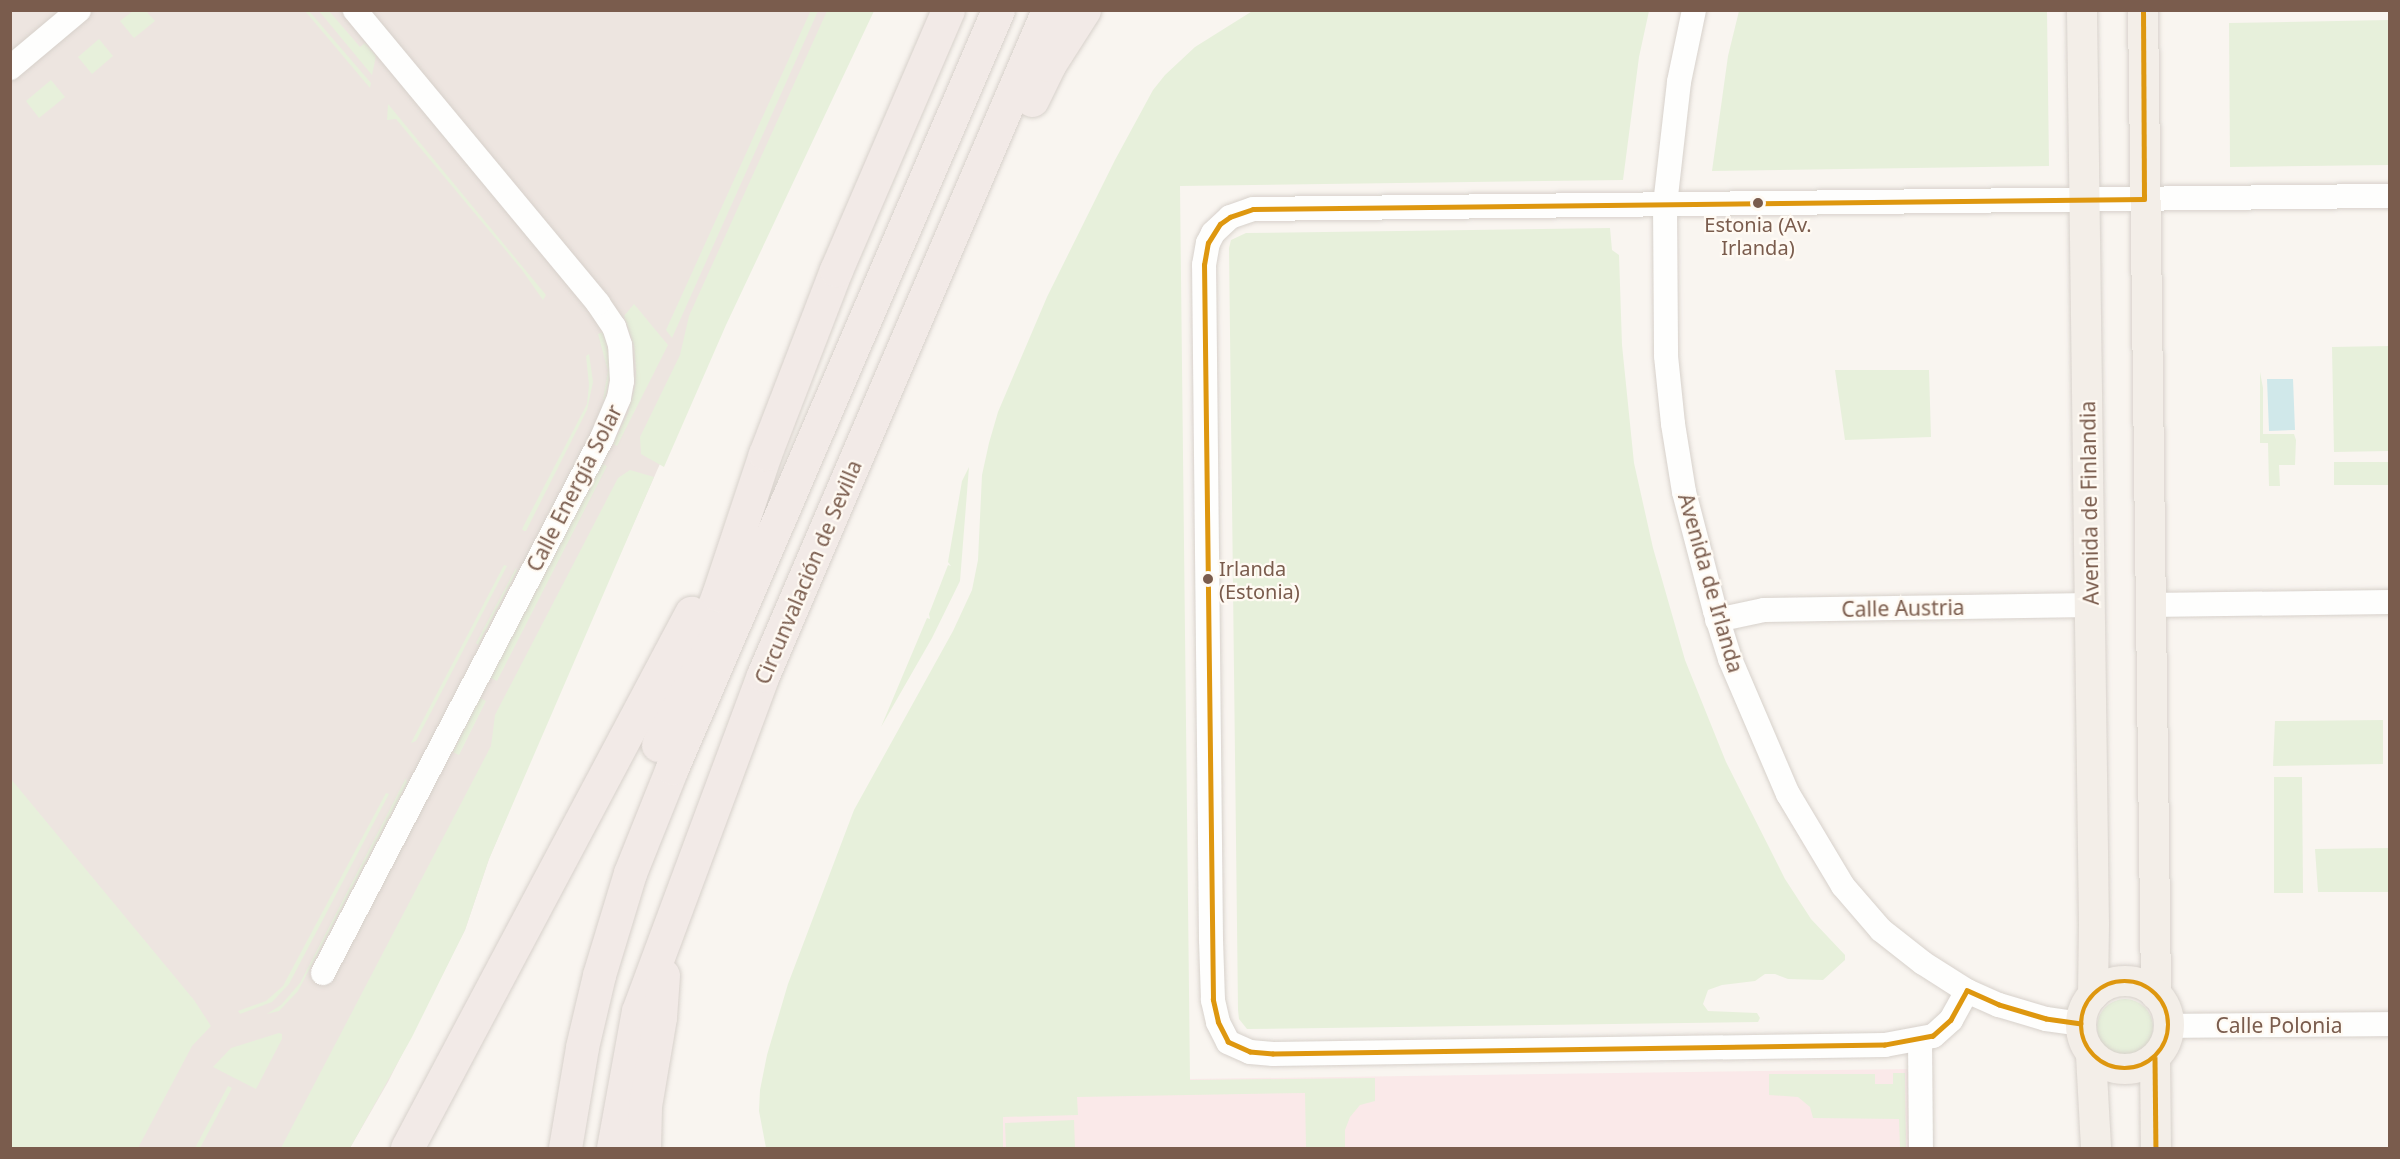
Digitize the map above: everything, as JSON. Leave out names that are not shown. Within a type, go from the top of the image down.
[{"type":"highway","points":[[565,1149],[582,1047],[599,975],[627,820],[718,595],[765,454],[836,270],[946,10]]},
{"type":"highway","points":[[599,975],[630,873],[672,768],[998,10]]},
{"type":"highway","name":"Circunvalación de Sevilla","points":[[613,1149],[638,1011],[763,675],[1048,10]]},
{"type":"highway","points":[[922,308],[968,244],[1049,65],[1084,10]]},
{"type":"highway","points":[[407,1149],[693,608],[765,454]]},
{"type":"highway","points":[[644,1149],[645,1106],[660,1017],[666,934]]},
{"type":"main road","name":"Avenida de Finlandia","points":[[2082,10],[2090,605],[2092,996]]},
{"type":"main road","points":[[2143,10],[2149,605],[2156,995]]},
{"type":"main road","points":[[2091,1054],[2108,1066],[2127,1070],[2137,1068],[2155,1058],[2162,1048],[2168,1026],[2163,1004],[2156,995],[2148,988],[2129,981],[2109,984],[2092,996],[2084,1009],[2081,1024],[2084,1040],[2091,1054],[2096,1149]]},
{"type":"main road","points":[[2155,1058],[2156,1149]]},
{"type":"street","points":[[10,68],[79,10]]},
{"type":"street","name":"Calle Energía Solar","points":[[323,973],[602,438],[619,398],[622,381],[620,345],[614,327],[598,303],[355,10]]},
{"type":"street","name":"Avenida de Irlanda","points":[[1694,10],[1679,82],[1665,204],[1666,356],[1673,424],[1684,492],[1717,620],[1752,714],[1788,794],[1843,886],[1881,930],[1923,963],[1967,991],[1999,1005],[2046,1019],[2081,1024]]},
{"type":"street","points":[[1967,991],[1951,1020],[1934,1036],[1885,1046],[1273,1054],[1250,1052],[1228,1042],[1218,1022],[1213,1000],[1211,940],[1204,265],[1205,254],[1213,233],[1230,217],[1252,209],[2390,196]]},
{"type":"street","points":[[2149,605],[2390,602]]},
{"type":"street","name":"Calle Austria","points":[[1717,620],[1764,610],[2090,605]]},
{"type":"street","name":"Calle Polonia","points":[[2168,1026],[2390,1024]]},
{"type":"street","points":[[1920,1040],[1921,1149]]},
{"type":"shaded area","points":[[10,11],[869,11],[713,344],[567,674],[489,859],[465,930],[388,1082],[350,1148],[11,1148]]},
{"type":"shaded area","points":[[1912,1069],[1911,1148],[984,1148],[973,1082]]},
{"type":"green space","points":[[145,10],[155,21],[134,38],[120,21],[133,11]]},
{"type":"green space","points":[[811,10],[818,11],[672,338],[666,330]]},
{"type":"green space","points":[[1254,10],[1649,11],[1639,57],[1623,180],[1180,186],[1190,1080],[1375,1078],[1375,1101],[1360,1105],[1350,1117],[1345,1130],[1345,1148],[1306,1148],[1305,1093],[1077,1097],[1078,1115],[1003,1117],[1003,1148],[766,1148],[759,1111],[760,1090],[767,1055],[788,984],[854,810],[953,631],[972,590],[978,560],[982,475],[989,443],[998,412],[1047,297],[1115,160],[1153,90],[1165,75],[1195,47]]},
{"type":"green space","points":[[305,11],[309,11],[371,83],[370,88]]},
{"type":"green space","points":[[319,11],[329,11],[360,47],[365,43],[376,56],[372,75]]},
{"type":"green space","points":[[827,11],[874,11],[726,325],[664,467],[641,454],[640,437],[680,355],[689,316]]},
{"type":"green space","points":[[1739,11],[2047,11],[2049,166],[1712,171],[1728,56]]},
{"type":"green space","points":[[2389,20],[2389,165],[2230,167],[2229,23]]},
{"type":"green space","points":[[99,39],[113,56],[92,74],[78,57]]},
{"type":"green space","points":[[51,80],[65,97],[39,118],[26,101]]},
{"type":"green space","points":[[388,104],[546,295],[543,300],[522,270],[396,119],[387,120]]},
{"type":"green space","points":[[1610,228],[1612,250],[1619,255],[1622,345],[1634,463],[1653,548],[1685,660],[1726,762],[1785,879],[1811,919],[1845,955],[1845,960],[1823,980],[1788,979],[1775,974],[1765,974],[1755,981],[1722,985],[1708,990],[1703,1004],[1708,1011],[1757,1013],[1760,1018],[1758,1022],[1247,1029],[1239,1019],[1238,1010],[1229,248],[1231,240],[1246,233]]},
{"type":"green space","points":[[634,304],[668,345],[617,446],[613,444],[628,413],[635,387],[634,345],[624,316]]},
{"type":"green space","points":[[603,332],[609,357],[610,375],[605,400],[603,399],[608,371],[598,334]]},
{"type":"green space","points":[[2389,346],[2389,451],[2334,452],[2332,347]]},
{"type":"green space","points":[[589,354],[593,382],[587,410],[524,531],[522,529],[587,404],[589,385],[586,356]]},
{"type":"green space","points":[[1835,370],[1929,370],[1931,437],[1845,440]]},
{"type":"green space","points":[[2260,372],[2263,388],[2263,434],[2294,434],[2296,440],[2295,465],[2279,465],[2280,486],[2269,486],[2268,443],[2260,443]]},
{"type":"green space","points":[[2334,462],[2389,462],[2389,485],[2334,485]]},
{"type":"green space","points":[[602,464],[607,466],[497,681],[491,678]]},
{"type":"green space","points":[[969,467],[960,581],[932,638],[881,727],[927,618],[930,619],[929,614],[948,565],[951,566],[948,562],[962,481]]},
{"type":"green space","points":[[630,470],[654,477],[489,859],[465,930],[412,1037],[350,1148],[281,1148],[491,746],[495,715],[618,478]]},
{"type":"green space","points":[[504,565],[507,566],[416,741],[411,743]]},
{"type":"green space","points":[[516,568],[517,571],[478,645],[476,643]]},
{"type":"green space","points":[[480,698],[486,701],[459,755],[453,752]]},
{"type":"green space","points":[[2383,720],[2383,764],[2273,766],[2275,721]]},
{"type":"green space","points":[[2274,777],[2302,777],[2303,893],[2274,893]]},
{"type":"green space","points":[[406,778],[407,783],[298,991],[279,1011],[267,1014],[281,1005],[300,983]]},
{"type":"green space","points":[[11,779],[194,1000],[211,1026],[192,1046],[138,1148],[11,1148]]},
{"type":"green space","points":[[386,793],[389,794],[289,984],[272,1002],[240,1014],[238,1011],[266,1001],[283,986]]},
{"type":"green space","points":[[2389,848],[2389,892],[2318,892],[2315,849]]},
{"type":"green space","points":[[2125,999],[2136,1001],[2145,1007],[2151,1016],[2153,1027],[2151,1038],[2145,1047],[2136,1053],[2125,1055],[2114,1053],[2105,1047],[2099,1038],[2097,1027],[2099,1016],[2105,1007],[2114,1001]]},
{"type":"green space","points":[[282,1034],[282,1039],[256,1089],[213,1067],[231,1048]]},
{"type":"green space","points":[[1893,1073],[1905,1073],[1906,1148],[1900,1148],[1899,1119],[1813,1118],[1810,1107],[1798,1097],[1769,1095],[1769,1074],[1875,1074],[1875,1084],[1893,1084]]},
{"type":"green space","points":[[228,1086],[232,1088],[200,1148],[195,1148]]},
{"type":"green space","points":[[1074,1120],[1075,1148],[1006,1148],[1005,1123]]},
{"type":"water","points":[[2267,379],[2293,379],[2295,430],[2269,431]]},
{"type":"transit line","points":[[2081,1024],[2046,1019],[1999,1005],[1967,991],[1951,1020],[1933,1036],[1885,1045],[1273,1054],[1250,1052],[1228,1042],[1218,1022],[1213,1000],[1204,265],[1208,243],[1220,224],[1230,217],[1253,209],[2144,199],[2143,10]]},
{"type":"transit line","points":[[2125,981],[2142,985],[2156,994],[2165,1008],[2169,1025],[2165,1042],[2156,1056],[2142,1065],[2125,1069],[2108,1065],[2094,1056],[2085,1042],[2081,1025],[2085,1008],[2094,994],[2108,985],[2125,981]]},
{"type":"transit line","points":[[2155,1058],[2156,1148]]},
{"type":"place","name":"Estonia (Av. Irlanda)","points":[[1758,203]]},
{"type":"place","name":"Irlanda (Estonia)","points":[[1208,579]]}]
